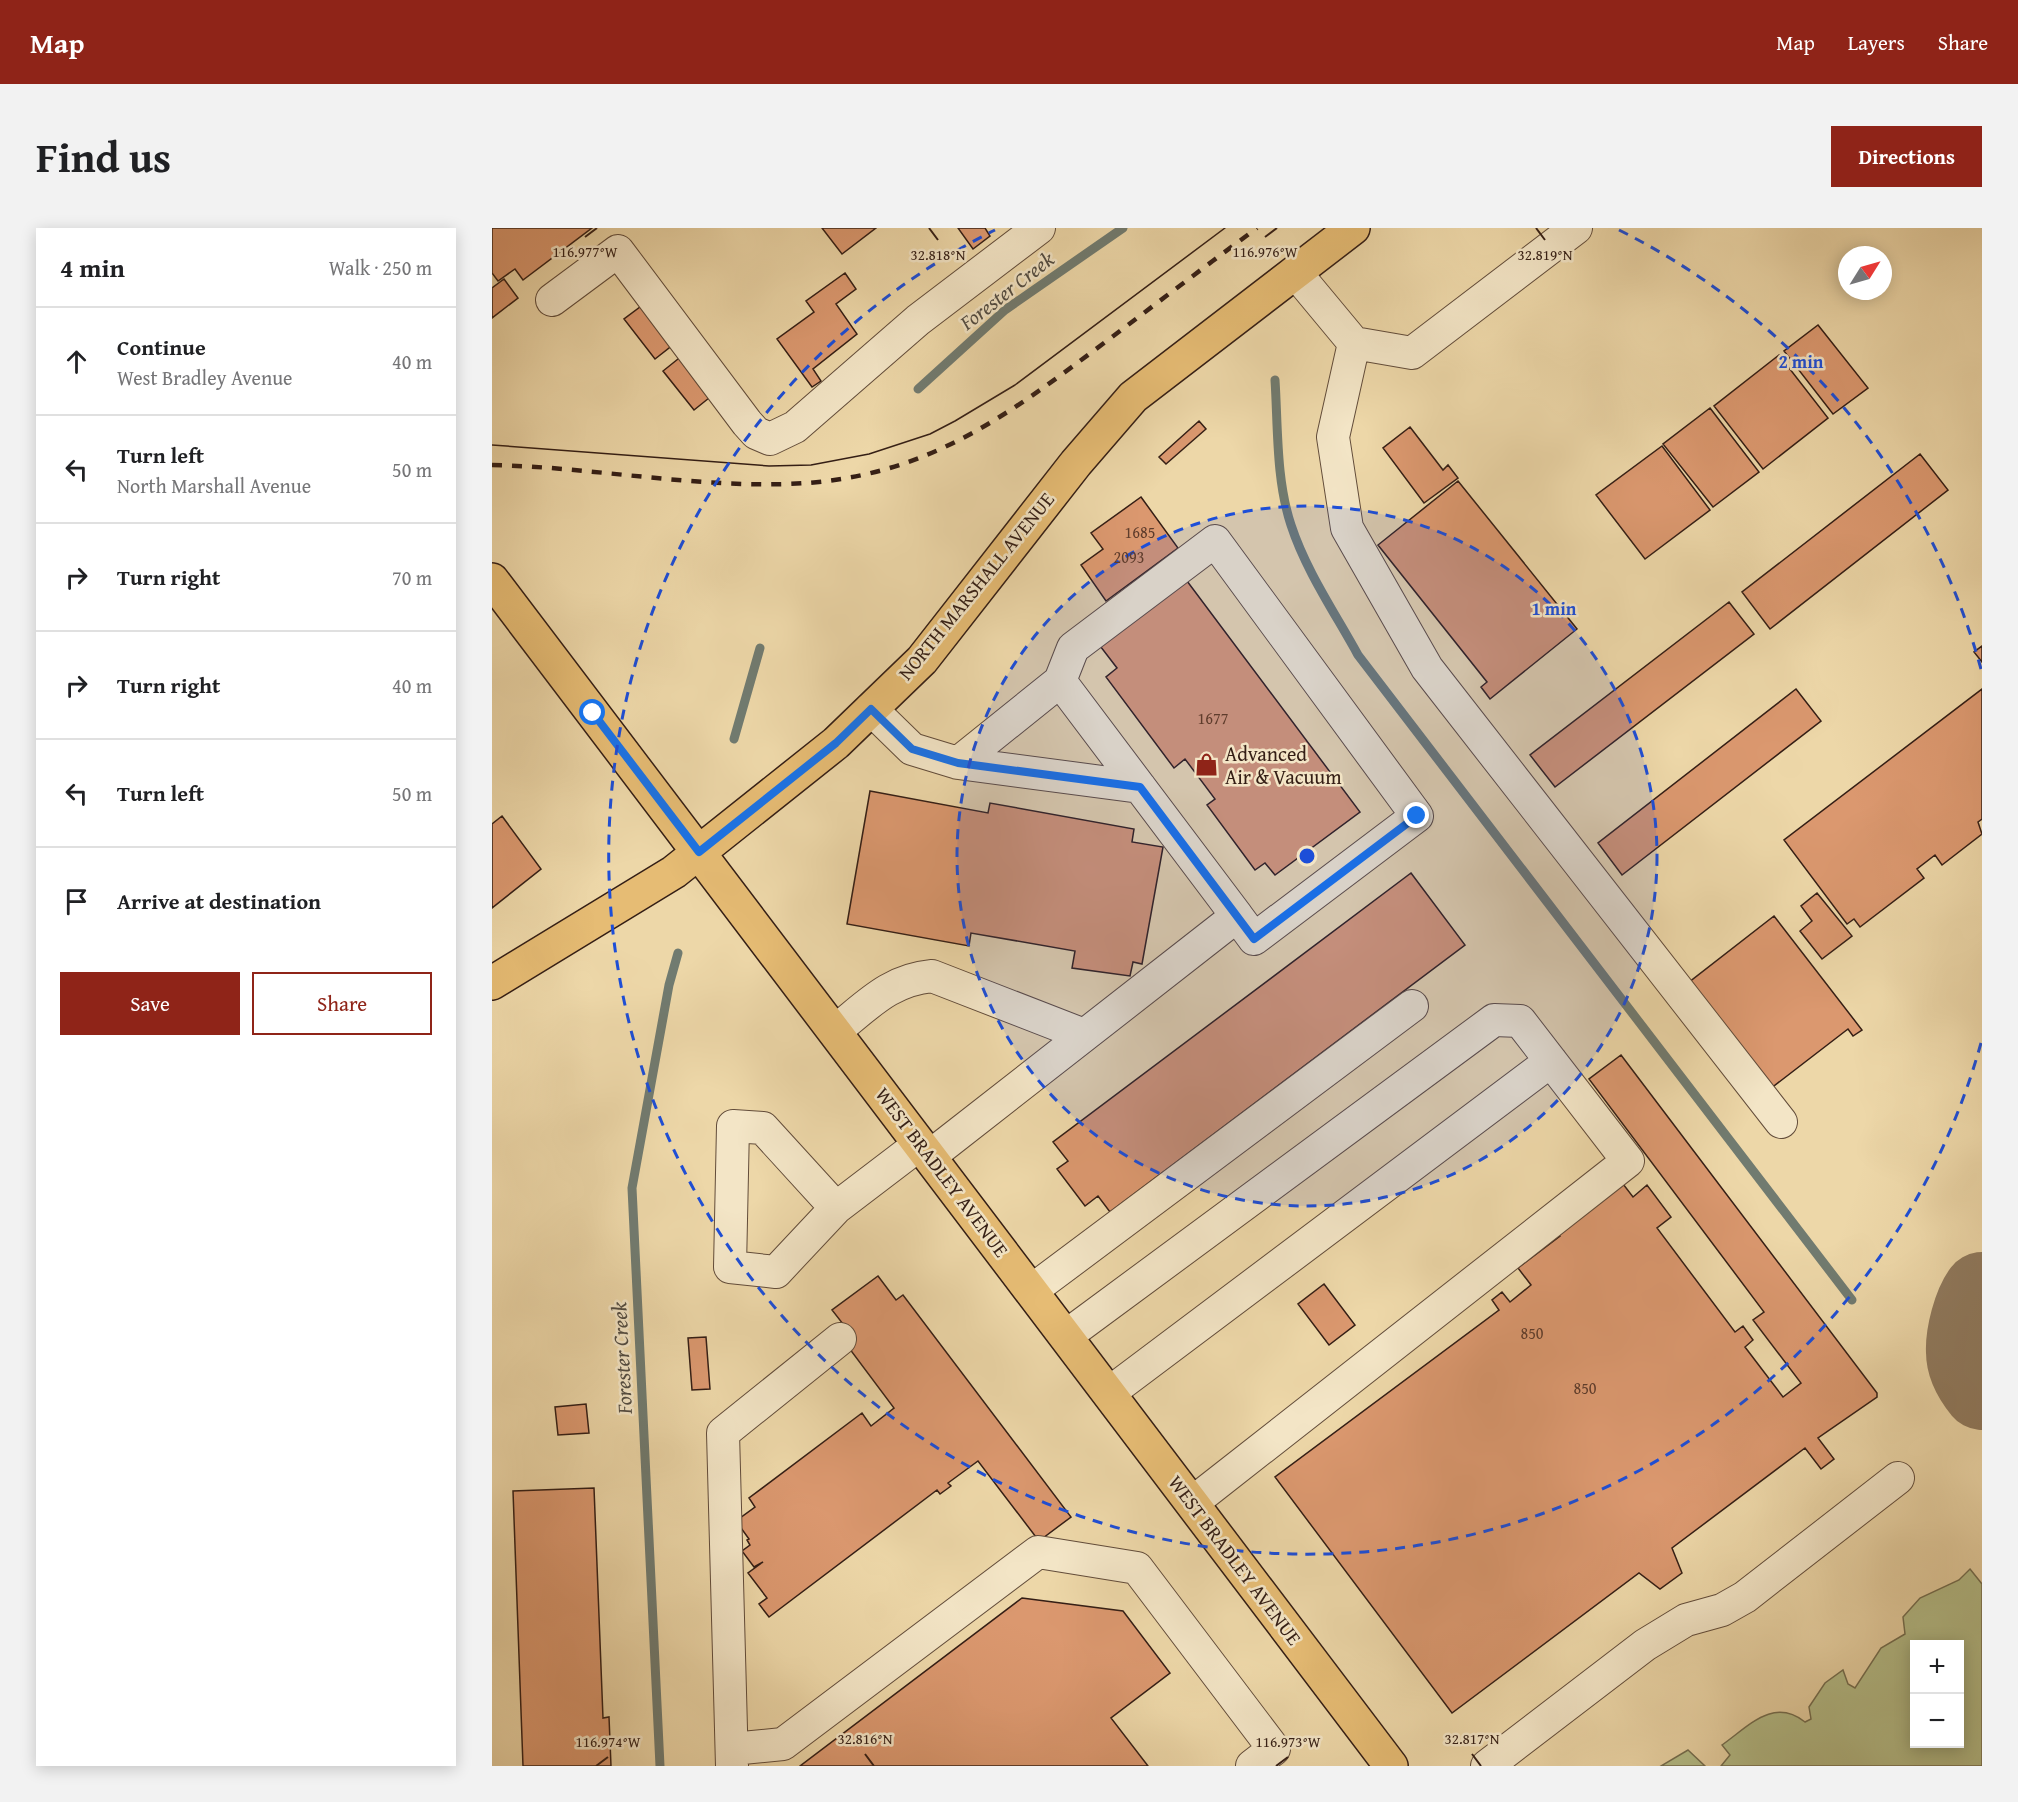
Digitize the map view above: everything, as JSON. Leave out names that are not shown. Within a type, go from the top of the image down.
[{"type":"main road","name":"NORTH MARSHALL AVENUE","points":[[492,983],[674,872],[836,743],[922,660],[1076,463],[1133,397],[1353,228]]},
{"type":"main road","name":"WEST BRADLEY AVENUE","points":[[492,580],[1391,1766]]},
{"type":"lane","points":[[552,300],[618,252],[747,423],[756,433],[770,439],[795,427],[918,320],[1039,228]]},
{"type":"lane","points":[[1295,272],[1353,343],[1412,353],[1576,228]]},
{"type":"lane","points":[[1353,343],[1333,437],[1347,528],[1427,668],[1781,1122]]},
{"type":"lane","points":[[958,763],[1060,681],[1072,648],[1215,541],[1417,816],[1254,939],[1060,681]]},
{"type":"lane","points":[[871,709],[912,749],[958,763],[1140,787]]},
{"type":"lane","points":[[836,1208],[763,1128],[733,1126],[730,1267],[776,1272],[836,1208],[925,1150],[1084,1035],[1237,916]]},
{"type":"lane","points":[[835,1031],[895,984],[911,978],[932,976],[1084,1035]]},
{"type":"lane","points":[[1031,1291],[1412,1006]]},
{"type":"lane","points":[[1066,1336],[1494,1020],[1520,1021],[1628,1161],[1191,1503]]},
{"type":"lane","points":[[1109,1393],[1551,1062]]},
{"type":"lane","points":[[840,1339],[723,1433],[732,1758],[783,1744],[1038,1552],[1137,1568],[1274,1749],[1252,1766]]},
{"type":"lane","points":[[1487,1766],[1645,1645],[1686,1620],[1722,1610],[1745,1597],[1898,1478]]},
{"type":"green space","points":[[1970,1569],[1982,1584],[1982,1766],[1721,1766],[1730,1755],[1722,1745],[1762,1717],[1782,1712],[1805,1722],[1811,1719],[1809,1707],[1825,1683],[1843,1670],[1848,1684],[1855,1688],[1881,1648],[1905,1634],[1903,1617],[1920,1598],[1959,1580]]},
{"type":"green space","points":[[1688,1750],[1705,1766],[1661,1766]]},
{"type":"building","points":[[492,228],[592,228],[523,280],[515,269],[498,281],[492,273]]},
{"type":"building","points":[[822,228],[876,228],[842,254]]},
{"type":"building","points":[[958,228],[985,228],[990,236],[973,249]]},
{"type":"building","points":[[845,273],[856,289],[836,304],[857,334],[813,369],[821,381],[812,387],[777,339],[814,312],[806,301]]},
{"type":"building","points":[[504,279],[518,298],[492,318],[492,288]]},
{"type":"building","points":[[644,304],[674,344],[655,359],[624,319]]},
{"type":"building","points":[[1818,325],[1868,388],[1833,414],[1784,351]]},
{"type":"building","points":[[683,355],[714,394],[694,410],[663,371]]},
{"type":"building","points":[[1779,355],[1828,418],[1763,469],[1714,406]]},
{"type":"building","points":[[1710,408],[1759,472],[1713,507],[1663,444]]},
{"type":"building","points":[[1199,421],[1206,429],[1166,464],[1159,457]]},
{"type":"building","points":[[1410,427],[1443,470],[1448,465],[1458,478],[1424,503],[1383,448]]},
{"type":"building","points":[[1662,446],[1710,510],[1645,559],[1596,495]]},
{"type":"building","points":[[1920,454],[1948,490],[1770,629],[1742,592]]},
{"type":"building","points":[[1458,481],[1577,629],[1490,699],[1481,687],[1487,682],[1378,545]]},
{"type":"building","points":[[1141,497],[1178,548],[1106,601],[1081,565],[1103,549],[1091,533]]},
{"type":"building","points":[[1184,577],[1360,812],[1275,875],[1265,863],[1255,870],[1207,805],[1215,799],[1185,759],[1174,768],[1106,677],[1117,668],[1097,642]]},
{"type":"building","points":[[1729,602],[1754,634],[1555,787],[1530,755]]},
{"type":"building","points":[[1982,646],[1982,662],[1974,652]]},
{"type":"building","points":[[1796,689],[1821,721],[1622,875],[1598,843]]},
{"type":"building","points":[[1982,689],[1982,819],[1978,822],[1982,834],[1942,865],[1935,855],[1917,869],[1924,878],[1860,927],[1854,919],[1847,924],[1784,840]]},
{"type":"building","points":[[870,791],[988,813],[990,803],[1134,829],[1132,842],[1163,847],[1142,964],[1133,962],[1130,976],[1072,968],[1075,951],[971,933],[969,946],[847,924]]},
{"type":"building","points":[[502,816],[541,869],[492,908],[492,824]]},
{"type":"building","points":[[1411,873],[1465,945],[1110,1212],[1098,1196],[1085,1206],[1057,1169],[1068,1161],[1053,1142]]},
{"type":"building","points":[[1817,893],[1852,936],[1822,959],[1800,931],[1812,921],[1801,906]]},
{"type":"building","points":[[1774,916],[1862,1030],[1853,1036],[1848,1029],[1770,1089],[1688,983]]},
{"type":"building","points":[[1621,1055],[1877,1393],[1877,1397],[1818,1438],[1834,1459],[1821,1469],[1805,1448],[1672,1548],[1682,1573],[1660,1589],[1639,1573],[1452,1713],[1275,1477],[1499,1310],[1492,1300],[1502,1292],[1510,1302],[1531,1285],[1518,1268],[1560,1236],[1555,1229],[1620,1180],[1633,1197],[1647,1185],[1671,1217],[1657,1228],[1735,1332],[1743,1326],[1753,1340],[1745,1347],[1783,1397],[1801,1383],[1753,1320],[1764,1312],[1589,1079]]},
{"type":"building","points":[[878,1276],[896,1300],[903,1295],[1071,1517],[1039,1541],[978,1461],[948,1483],[951,1486],[940,1494],[937,1490],[769,1617],[759,1604],[767,1598],[748,1573],[763,1562],[754,1567],[742,1551],[750,1545],[747,1540],[749,1539],[736,1521],[755,1507],[749,1498],[862,1413],[871,1426],[894,1408],[846,1344],[854,1338],[832,1310]]},
{"type":"building","points":[[1324,1284],[1355,1325],[1329,1345],[1298,1304]]},
{"type":"building","points":[[706,1337],[710,1389],[692,1390],[688,1338]]},
{"type":"building","points":[[586,1404],[589,1433],[558,1435],[555,1407]]},
{"type":"building","points":[[594,1488],[603,1718],[609,1717],[611,1766],[523,1766],[513,1491]]},
{"type":"building","points":[[1022,1598],[1123,1611],[1170,1673],[1111,1718],[1148,1766],[800,1766]]},
{"type":"waterway","name":"Forester Creek","points":[[918,389],[1005,310],[1123,228]]},
{"type":"waterway","points":[[1275,380],[1280,472],[1291,525],[1313,575],[1358,655],[1852,1300]]},
{"type":"waterway","name":"Forester Creek","points":[[734,739],[760,648]]},
{"type":"waterway","name":"Forester Creek","points":[[660,1766],[632,1188],[669,985],[678,953]]},
{"type":"taxiway","points":[[1982,1291],[1969,1320],[1965,1352],[1970,1373],[1982,1391]]},
{"type":"tram line","points":[[492,445],[769,466],[811,465],[869,454],[930,434],[1015,385],[1225,228]]},
{"type":"railway","points":[[492,465],[750,484],[836,480],[880,471],[960,440],[997,419],[1070,368],[1257,228]]},
{"type":"place","name":"Advanced Air & Vacuum","points":[[1207,765]]},
{"type":"route","points":[[593,713],[699,852],[836,743],[871,709],[912,749],[958,763],[1140,787],[1254,939],[1417,816]]}]
